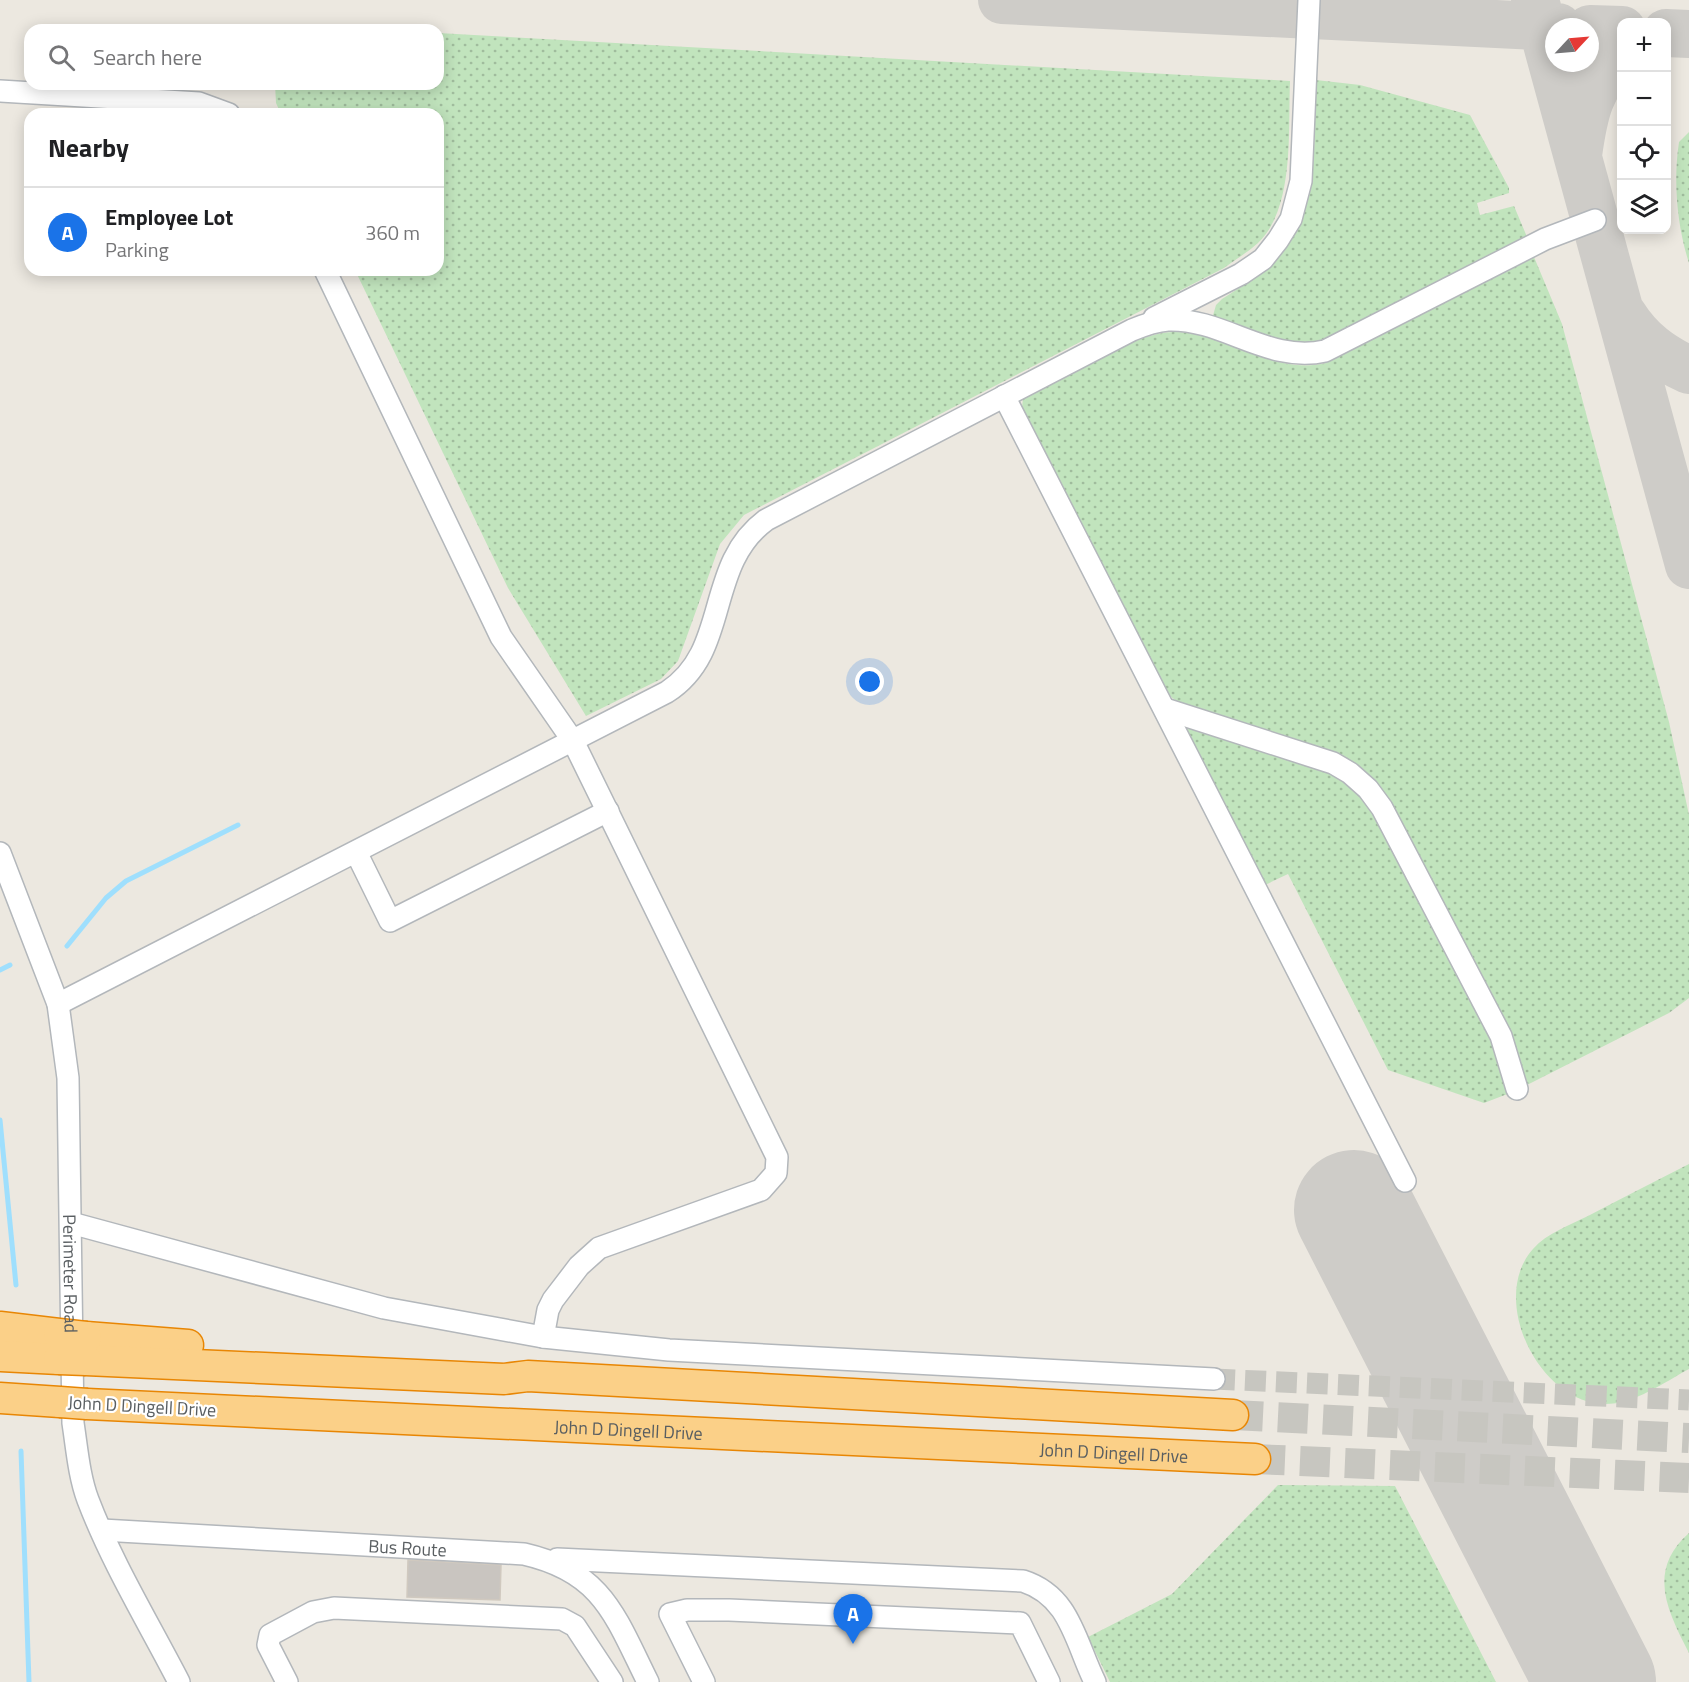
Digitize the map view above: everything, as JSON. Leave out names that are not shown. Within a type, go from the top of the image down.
[{"type":"highway","points":[[0,1327],[72,1347],[504,1379],[528,1376],[1233,1415]]},
{"type":"highway","points":[[0,1356],[72,1347]]},
{"type":"highway","name":"John D Dingell Drive","points":[[0,1400],[1255,1459]]},
{"type":"lane","points":[[58,1004],[680,684],[694,669],[703,653],[732,561],[753,530],[777,515],[1241,274],[1263,259],[1291,219],[1301,181],[1309,0]]},
{"type":"lane","points":[[0,91],[199,103],[213,108]]},
{"type":"lane","points":[[1132,330],[1168,320],[1187,322],[1279,351],[1311,354],[1325,351],[1545,239],[1595,220]]},
{"type":"lane","points":[[328,276],[501,637],[573,741],[777,1157],[776,1173],[770,1183],[750,1195],[599,1248],[579,1266],[553,1300],[548,1310],[543,1337]]},
{"type":"lane","points":[[1004,396],[1405,1180]]},
{"type":"lane","points":[[1166,709],[1333,763],[1368,789],[1397,836],[1501,1036],[1517,1089]]},
{"type":"lane","points":[[356,852],[390,921],[608,811]]},
{"type":"lane","name":"Perimeter Road","points":[[0,853],[58,1004],[68,1078],[73,1423],[82,1476],[88,1499],[102,1530],[179,1682]]},
{"type":"lane","points":[[71,1223],[384,1308],[543,1337],[669,1350],[1214,1379]]},
{"type":"lane","name":"Bus Route","points":[[102,1530],[524,1554],[544,1559],[570,1569],[591,1584],[617,1620],[648,1682]]},
{"type":"lane","points":[[544,1559],[1023,1581],[1038,1586],[1054,1598],[1095,1682]]},
{"type":"lane","points":[[286,1682],[268,1645],[270,1635],[313,1612],[334,1608],[562,1619],[575,1626],[612,1682]]},
{"type":"lane","points":[[704,1682],[670,1614],[687,1610],[729,1610],[1020,1623],[1049,1682]]},
{"type":"green space","points":[[444,33],[1290,81],[1289,144],[1284,189],[1270,228],[1258,243],[1224,268],[744,515],[720,544],[678,661],[661,679],[586,716],[508,588],[358,276],[444,276],[444,108],[278,108],[275,90],[444,90]]},
{"type":"green space","points":[[1316,80],[1360,85],[1470,115],[1509,188],[1509,193],[1477,203],[1480,215],[1514,206],[1527,237],[1322,344],[1308,344],[1280,340],[1212,319],[1216,305],[1222,299],[1275,261],[1290,242],[1301,221],[1312,176]]},
{"type":"green space","points":[[1689,132],[1689,263],[1679,219],[1676,172],[1679,142]]},
{"type":"green space","points":[[1534,257],[1562,324],[1669,722],[1689,815],[1689,998],[1669,1013],[1525,1086],[1385,797],[1180,704],[1170,696],[1022,408],[1023,398],[1120,347],[1159,334],[1175,332],[1194,334],[1287,364],[1326,363]]},
{"type":"green space","points":[[1186,725],[1326,770],[1349,783],[1372,808],[1490,1032],[1510,1093],[1484,1103],[1388,1070],[1288,874],[1265,885]]},
{"type":"green space","points":[[1689,1164],[1689,1369],[1647,1392],[1613,1404],[1601,1404],[1578,1398],[1557,1385],[1540,1366],[1526,1343],[1518,1318],[1516,1293],[1521,1270],[1533,1249],[1552,1234]]},
{"type":"green space","points":[[1278,1485],[1395,1486],[1496,1682],[1110,1682],[1088,1637],[1172,1594]]},
{"type":"green space","points":[[1689,1533],[1689,1653],[1668,1607],[1665,1577],[1668,1562],[1676,1547]]},
{"type":"building","points":[[408,1560],[501,1565],[500,1600],[407,1597]]},
{"type":"waterway","points":[[67,946],[106,898],[126,881],[238,825]]},
{"type":"waterway","points":[[0,970],[10,965]]},
{"type":"waterway","points":[[0,1120],[16,1285]]},
{"type":"waterway","points":[[21,1451],[29,1682]]},
{"type":"taxiway","points":[[1002,0],[1545,26]]},
{"type":"taxiway","points":[[1535,0],[1689,565]]},
{"type":"taxiway","points":[[1599,29],[1617,30]]},
{"type":"taxiway","points":[[1671,33],[1689,34]]},
{"type":"taxiway","points":[[1578,155],[1590,100],[1602,78],[1617,60]]},
{"type":"taxiway","points":[[1623,315],[1652,348],[1689,370]]},
{"type":"runway","points":[[1354,1210],[1596,1682]]},
{"type":"tunnel","points":[[1214,1379],[1689,1400]]},
{"type":"tunnel","points":[[1233,1415],[1689,1438]]},
{"type":"tunnel","points":[[1255,1459],[1689,1478]]},
{"type":"place","name":"Employee Lot","points":[[853,1644]]}]
